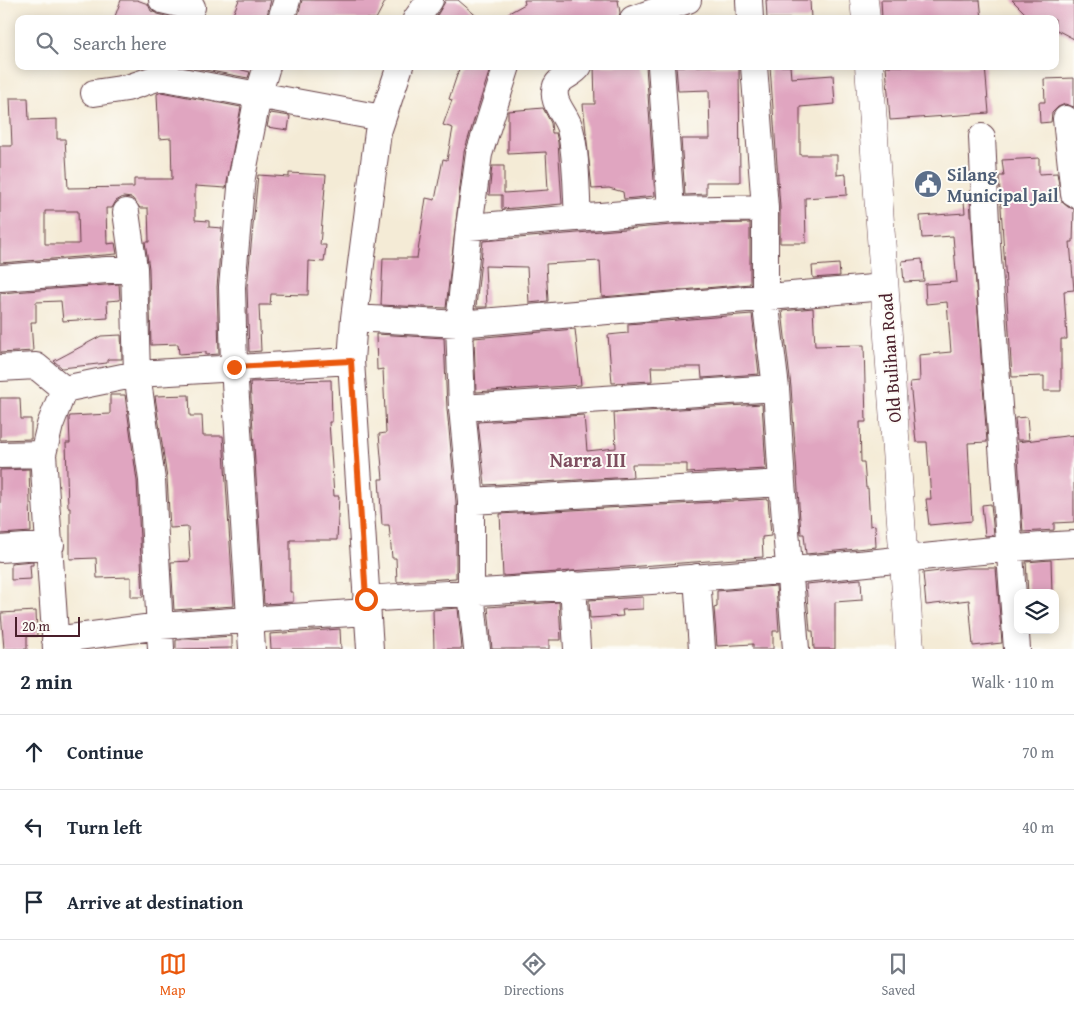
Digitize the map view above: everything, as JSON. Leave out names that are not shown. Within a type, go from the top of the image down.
[{"type":"street","points":[[162,0],[191,8]]},
{"type":"street","points":[[282,15],[287,0]]},
{"type":"street","points":[[419,15],[430,0]]},
{"type":"street","points":[[658,15],[688,0]]},
{"type":"street","points":[[749,0],[750,15]]},
{"type":"street","points":[[864,0],[866,15]]},
{"type":"street","points":[[252,649],[234,367],[232,288],[242,176],[258,96],[266,70]]},
{"type":"street","points":[[370,649],[351,361],[354,318],[378,132],[399,70]]},
{"type":"street","points":[[478,649],[472,592],[471,501],[462,408],[459,324],[479,154],[506,70]]},
{"type":"street","points":[[576,70],[574,74],[563,78],[556,86],[555,96],[571,131],[578,218]]},
{"type":"street","points":[[661,70],[671,210]]},
{"type":"street","points":[[754,70],[765,208],[765,299],[776,388],[796,649]]},
{"type":"street","name":"Old Bulihan Road","points":[[869,70],[884,287],[906,560],[910,649]]},
{"type":"street","points":[[94,93],[127,88],[163,72],[258,96],[382,118]]},
{"type":"street","points":[[1066,120],[1074,194]]},
{"type":"street","points":[[982,137],[987,244],[1017,649]]},
{"type":"street","points":[[469,227],[671,210],[765,208]]},
{"type":"street","points":[[126,212],[134,268],[137,374],[152,480],[161,638]]},
{"type":"street","points":[[0,278],[134,268]]},
{"type":"street","points":[[354,318],[459,324],[765,299],[884,287]]},
{"type":"street","points":[[64,389],[137,374],[351,361]]},
{"type":"street","points":[[0,368],[36,366],[64,389]]},
{"type":"street","points":[[462,408],[776,388]]},
{"type":"street","points":[[64,389],[50,425],[43,454],[51,545],[56,644],[161,638],[250,619],[472,592],[791,570],[906,560],[1009,547],[1074,544]]},
{"type":"street","points":[[0,455],[43,454]]},
{"type":"street","points":[[471,501],[782,483]]},
{"type":"street","points":[[0,549],[51,545]]},
{"type":"street","points":[[696,577],[702,649]]},
{"type":"street","points":[[573,585],[577,649]]},
{"type":"building","points":[[121,0],[137,0],[148,4],[151,11],[162,15],[115,15]]},
{"type":"building","points":[[239,0],[271,0],[267,15],[233,14]]},
{"type":"building","points":[[302,0],[386,0],[378,15],[298,15]]},
{"type":"building","points":[[446,0],[458,0],[475,15],[437,15]]},
{"type":"building","points":[[524,0],[618,0],[620,13],[619,15],[505,15],[525,4]]},
{"type":"building","points":[[766,0],[810,0],[811,15],[767,15]]},
{"type":"building","points":[[881,0],[980,0],[982,15],[882,15]]},
{"type":"building","points":[[1012,0],[1074,0],[1074,39],[1059,31],[1059,15],[1027,15]]},
{"type":"building","points":[[205,70],[242,70],[250,72],[248,78]]},
{"type":"building","points":[[459,70],[490,70],[464,152],[446,308],[381,305],[383,258],[417,258],[426,198],[435,200],[443,159],[447,160],[453,128],[443,125],[452,100],[449,99]]},
{"type":"building","points":[[594,70],[646,70],[655,196],[624,199],[623,192],[609,188],[592,189],[583,104],[595,104]]},
{"type":"building","points":[[676,70],[739,70],[740,182],[706,182],[706,194],[685,195],[681,139],[710,139],[709,90],[678,91]]},
{"type":"building","points":[[770,70],[790,70],[791,78],[833,75],[835,104],[800,107],[800,155],[837,155],[837,175],[846,174],[847,195],[805,198],[806,243],[780,243],[780,207]]},
{"type":"building","points":[[886,70],[985,70],[989,113],[890,120]]},
{"type":"building","points":[[1074,78],[1074,107],[1065,104],[1058,107],[1052,113],[1051,122],[1040,123],[1039,102],[1045,102],[1044,79]]},
{"type":"building","points":[[161,92],[241,107],[226,188],[195,186],[195,220],[209,221],[209,227],[222,228],[217,287],[219,354],[206,355],[206,352],[179,354],[178,344],[151,345],[149,268],[145,242],[149,242],[148,208],[140,208],[132,198],[123,197],[116,201],[112,208],[106,208],[107,244],[115,243],[117,254],[0,263],[0,146],[12,146],[10,98],[28,98],[29,120],[57,119],[57,139],[65,139],[68,188],[134,187],[134,179],[172,179],[171,138],[159,139],[157,94]],"holes":[[[45,211],[78,211],[79,244],[45,244]]]},
{"type":"building","points":[[543,108],[551,123],[552,133],[556,133],[558,142],[562,204],[502,209],[502,195],[489,195],[492,166],[504,166],[504,193],[548,190],[546,152],[508,154],[508,111]]},
{"type":"building","points":[[270,113],[290,116],[288,130],[267,127]]},
{"type":"building","points":[[1039,158],[1039,174],[1057,173],[1062,202],[1074,209],[1073,242],[1070,242],[1074,290],[1064,291],[1067,339],[1061,339],[1061,391],[1044,391],[1044,376],[1012,377],[999,176],[1004,176],[1002,160]]},
{"type":"building","points":[[289,173],[326,175],[320,245],[326,245],[324,262],[309,261],[308,295],[271,294],[270,305],[259,305],[261,351],[249,352],[247,287],[258,175],[289,177]]},
{"type":"building","points":[[970,200],[987,442],[968,443],[972,521],[929,525],[926,499],[931,499],[927,442],[916,442],[910,382],[920,381],[919,355],[951,352],[947,302],[926,304],[925,284],[957,282],[953,236],[922,238],[920,216],[965,213],[964,201]]},
{"type":"building","points":[[750,223],[750,284],[602,297],[600,261],[546,264],[548,301],[529,303],[527,267],[485,266],[487,307],[476,307],[483,241],[672,225]]},
{"type":"building","points":[[922,259],[924,281],[904,282],[902,261]]},
{"type":"building","points":[[839,264],[840,276],[813,278],[812,266]]},
{"type":"building","points":[[119,284],[120,300],[107,301],[108,318],[63,321],[61,301],[36,302],[36,322],[31,322],[33,351],[0,353],[0,293]]},
{"type":"building","points":[[813,308],[815,346],[864,345],[866,422],[860,422],[861,462],[864,462],[866,488],[868,488],[870,526],[875,525],[876,547],[806,554],[804,534],[801,534],[791,387],[782,311]]},
{"type":"building","points":[[752,314],[759,374],[702,378],[701,367],[651,367],[652,381],[612,383],[608,335],[628,333],[628,324]]},
{"type":"building","points":[[575,329],[581,385],[476,392],[474,338]]},
{"type":"building","points":[[376,334],[444,338],[447,409],[456,502],[456,578],[397,582],[396,558],[392,558],[389,525],[382,525],[379,479],[383,479],[379,434],[386,433],[383,369],[377,370]]},
{"type":"building","points":[[121,335],[122,359],[109,359],[107,363],[62,368],[54,361],[101,336]]},
{"type":"building","points":[[331,380],[332,422],[329,422],[334,496],[339,496],[337,540],[290,540],[290,592],[293,592],[293,602],[264,604],[250,382]]},
{"type":"building","points":[[110,395],[125,395],[137,481],[143,597],[131,597],[131,577],[97,578],[96,558],[70,559],[70,507],[68,507],[66,443],[70,443],[69,418],[70,416],[110,414]]},
{"type":"building","points":[[189,395],[190,416],[202,416],[203,436],[223,436],[234,606],[174,610],[171,562],[190,561],[188,527],[170,528],[167,478],[155,396]]},
{"type":"building","points":[[0,398],[20,398],[21,419],[31,419],[31,439],[0,440]]},
{"type":"building","points":[[762,404],[766,469],[687,473],[687,464],[632,464],[633,477],[485,485],[478,422],[584,415],[587,451],[616,448],[614,413]]},
{"type":"building","points":[[1027,417],[1029,440],[1017,440],[1015,418]]},
{"type":"building","points":[[1074,435],[1074,522],[1054,523],[1054,530],[1023,532],[1017,442]]},
{"type":"building","points":[[29,469],[31,532],[0,534],[0,470]]},
{"type":"building","points":[[768,499],[771,536],[762,537],[763,557],[503,576],[500,514]]},
{"type":"building","points":[[991,504],[994,535],[985,536],[982,505]]},
{"type":"building","points":[[1051,560],[1052,589],[1028,589],[1026,562]]},
{"type":"building","points":[[33,561],[33,565],[30,565],[31,579],[11,580],[11,563]]},
{"type":"building","points":[[966,568],[996,568],[1002,643],[973,646],[969,600],[926,605],[923,573]]},
{"type":"building","points":[[861,579],[862,600],[835,602],[835,649],[814,649],[813,631],[810,631],[806,584]]},
{"type":"building","points":[[776,586],[779,631],[773,631],[773,649],[753,649],[753,644],[717,646],[714,608],[717,607],[717,591]]},
{"type":"building","points":[[643,597],[643,609],[622,610],[623,616],[590,618],[589,600]]},
{"type":"building","points":[[559,602],[561,640],[549,640],[549,649],[492,649],[488,607]]},
{"type":"building","points":[[458,608],[462,649],[434,649],[433,610]]},
{"type":"building","points":[[36,611],[37,636],[27,636],[27,649],[4,649],[1,613]]},
{"type":"building","points":[[340,629],[341,649],[271,649],[270,634]]},
{"type":"building","points":[[232,636],[232,648],[176,649],[176,640]]},
{"type":"place","name":"Silang Municipal Jail","points":[[928,184]]},
{"type":"district","name":"Narra III","points":[[588,459]]},
{"type":"route","points":[[234,367],[351,361],[366,599]]}]
